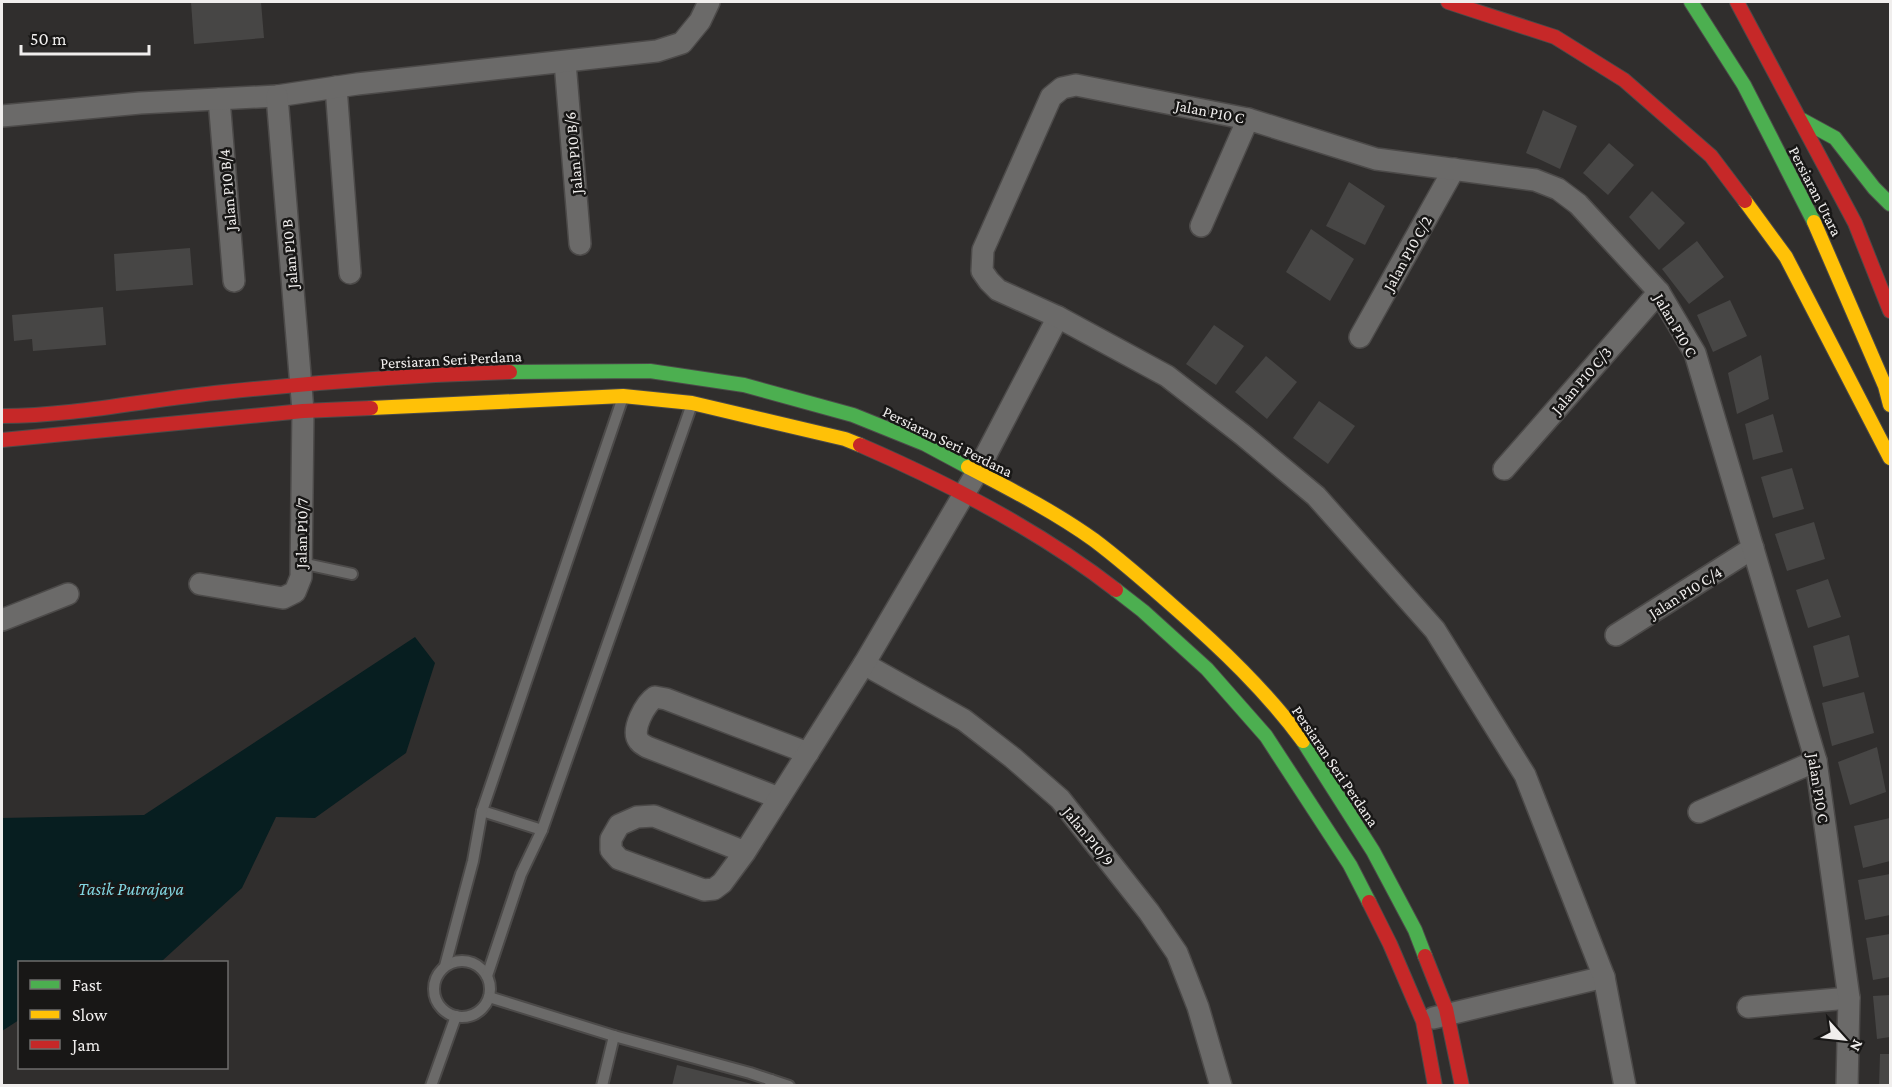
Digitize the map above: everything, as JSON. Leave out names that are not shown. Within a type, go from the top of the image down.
[{"type":"street","points":[[2,116],[140,103],[277,96],[336,87],[657,51],[682,43],[700,21],[709,2]]},
{"type":"street","points":[[1448,2],[1555,37],[1624,80],[1711,156],[1786,257],[1890,458]]},
{"type":"street","name":"Persiaran Utara","points":[[1691,2],[1744,86],[1822,237],[1880,375],[1890,405]]},
{"type":"street","name":"Persiaran Utara","points":[[1737,2],[1856,223],[1890,311]]},
{"type":"street","name":"Jalan P10 B/6","points":[[565,62],[580,244]]},
{"type":"street","name":"Jalan P10 C","points":[[1624,1086],[1604,977],[1525,775],[1435,630],[1316,496],[1244,435],[1167,376],[1058,317],[998,290],[982,271],[983,250],[1051,97],[1062,88],[1076,85],[1248,118],[1376,159],[1535,180],[1558,189],[1578,204],[1659,292],[1695,353],[1816,761],[1849,998],[1847,1086]]},
{"type":"street","points":[[336,87],[350,273]]},
{"type":"street","name":"Jalan P10 B","points":[[277,96],[303,411]]},
{"type":"street","name":"Jalan P10 B/4","points":[[219,99],[234,281]]},
{"type":"street","points":[[1202,226],[1248,118]]},
{"type":"street","points":[[1801,120],[1835,138],[1874,188],[1890,204]]},
{"type":"street","name":"Jalan P10 C/2","points":[[1360,337],[1454,169]]},
{"type":"street","name":"Jalan P10 C/3","points":[[1504,469],[1659,292]]},
{"type":"street","points":[[745,852],[654,816],[637,817],[620,825],[611,839],[611,850],[619,860],[704,890],[714,889],[722,883],[745,852],[864,664],[977,472],[1058,317]]},
{"type":"street","name":"Persiaran Seri Perdana","points":[[2,416],[24,416],[301,386],[451,374],[550,370],[696,391],[744,385],[853,415],[925,444],[1011,490],[1094,540],[1157,591],[1223,650],[1285,717],[1307,747],[1373,851],[1415,930],[1448,1014],[1462,1086]]},
{"type":"street","name":"Persiaran Seri Perdana","points":[[2,440],[628,383],[650,371],[696,391],[845,439],[913,468],[964,494],[1079,561],[1143,611],[1214,676],[1266,736],[1350,865],[1390,944],[1423,1021],[1435,1086]]},
{"type":"street","name":"Jalan P10/7","points":[[200,584],[283,598],[295,592],[301,563],[303,411]]},
{"type":"street","name":"Jalan P10 C/4","points":[[1616,635],[1754,548]]},
{"type":"street","points":[[2,620],[68,594]]},
{"type":"street","name":"Jalan P10/9","points":[[864,664],[964,720],[1060,799],[1149,912],[1177,953],[1198,1007],[1221,1086]]},
{"type":"street","points":[[779,798],[647,747],[638,741],[635,731],[648,702],[656,697],[666,699],[808,753]]},
{"type":"street","points":[[1700,812],[1816,761]]},
{"type":"street","points":[[1423,1021],[1604,977]]},
{"type":"street","points":[[1749,1007],[1849,998]]},
{"type":"lane","points":[[445,966],[454,962],[467,961],[477,965],[487,976],[490,985],[489,997],[475,1014],[463,1017],[451,1015],[440,1007],[434,995],[436,977],[445,966],[473,861],[482,811],[628,383]]},
{"type":"lane","points":[[487,976],[521,874],[542,830],[696,391]]},
{"type":"lane","points":[[301,563],[352,574]]},
{"type":"lane","points":[[482,811],[542,830]]},
{"type":"lane","points":[[489,997],[770,1083],[789,1086]]},
{"type":"lane","points":[[431,1086],[456,1016]]},
{"type":"lane","points":[[602,1086],[614,1036]]},
{"type":"water","name":"Tasik Putrajaya","points":[[415,637],[435,663],[406,753],[315,818],[276,817],[242,888],[162,961],[18,961],[18,1021],[2,1031],[2,818],[144,815]]},
{"type":"building","points":[[191,2],[261,2],[264,38],[194,44]]},
{"type":"building","points":[[1543,110],[1577,126],[1560,169],[1526,153]]},
{"type":"building","points":[[1609,143],[1634,165],[1608,195],[1583,173]]},
{"type":"building","points":[[1349,182],[1385,206],[1365,245],[1326,226]]},
{"type":"building","points":[[1652,191],[1685,223],[1659,250],[1629,217]]},
{"type":"building","points":[[1311,229],[1354,259],[1330,301],[1286,272]]},
{"type":"building","points":[[1697,241],[1724,277],[1689,304],[1662,269]]},
{"type":"building","points":[[190,248],[193,285],[116,291],[114,254]]},
{"type":"building","points":[[1730,300],[1747,336],[1713,352],[1697,315]]},
{"type":"building","points":[[103,307],[106,345],[33,351],[32,339],[14,341],[12,315]]},
{"type":"building","points":[[1214,325],[1244,346],[1216,385],[1186,364]]},
{"type":"building","points":[[1761,355],[1769,399],[1737,414],[1728,373]]},
{"type":"building","points":[[1266,356],[1297,382],[1267,419],[1235,392]]},
{"type":"building","points":[[1319,401],[1355,426],[1328,464],[1293,438]]},
{"type":"building","points":[[1773,414],[1783,452],[1753,460],[1745,424]]},
{"type":"building","points":[[1792,468],[1804,509],[1773,518],[1761,477]]},
{"type":"building","points":[[1814,522],[1825,559],[1787,571],[1775,534]]},
{"type":"building","points":[[1828,579],[1841,617],[1808,628],[1796,590]]},
{"type":"building","points":[[1849,635],[1859,677],[1823,687],[1813,646]]},
{"type":"building","points":[[1864,692],[1874,733],[1832,746],[1822,703]]},
{"type":"building","points":[[1877,747],[1886,792],[1850,805],[1838,762]]},
{"type":"building","points":[[1890,818],[1890,861],[1863,868],[1854,826]]},
{"type":"building","points":[[1890,874],[1890,915],[1865,920],[1858,880]]},
{"type":"building","points":[[1890,934],[1890,977],[1873,980],[1866,938]]},
{"type":"building","points":[[1890,995],[1890,1037],[1877,1039],[1873,996]]},
{"type":"building","points":[[1880,1054],[1890,1054],[1890,1086],[1879,1086]]},
{"type":"building","points":[[677,1065],[756,1085],[756,1086],[672,1086]]},
{"type":"traffic: fast","points":[[1691,2],[1744,85],[1814,222]]},
{"type":"traffic: fast","points":[[1802,120],[1835,138],[1874,188],[1890,204]]},
{"type":"traffic: fast","points":[[510,372],[650,371],[744,385],[853,415],[925,444],[968,467]]},
{"type":"traffic: fast","points":[[1116,590],[1143,611],[1207,669],[1266,736],[1350,865],[1369,902]]},
{"type":"traffic: fast","points":[[1303,741],[1373,851],[1415,930],[1425,956]]},
{"type":"traffic: slow","points":[[1745,201],[1786,257],[1890,458]]},
{"type":"traffic: slow","points":[[1814,222],[1885,386],[1890,405]]},
{"type":"traffic: slow","points":[[371,408],[623,396],[692,403],[845,439],[860,445]]},
{"type":"traffic: slow","points":[[968,467],[1064,520],[1115,556],[1226,654],[1274,705],[1303,741]]},
{"type":"traffic: jam","points":[[1448,2],[1555,37],[1624,80],[1711,156],[1745,201]]},
{"type":"traffic: jam","points":[[1737,2],[1855,223],[1890,311]]},
{"type":"traffic: jam","points":[[2,416],[58,413],[295,385],[510,372]]},
{"type":"traffic: jam","points":[[2,440],[303,411],[371,408]]},
{"type":"traffic: jam","points":[[860,445],[960,492],[1025,528],[1087,568],[1116,590]]},
{"type":"traffic: jam","points":[[1369,902],[1423,1021],[1435,1086]]},
{"type":"traffic: jam","points":[[1425,956],[1446,1009],[1462,1086]]}]
